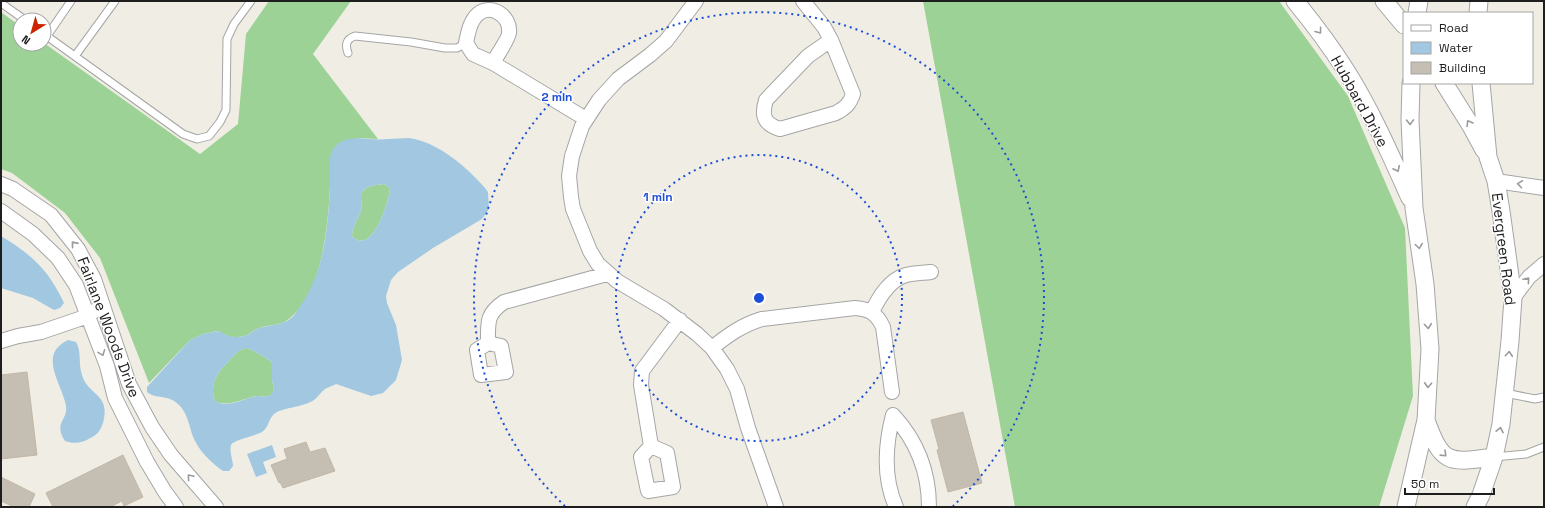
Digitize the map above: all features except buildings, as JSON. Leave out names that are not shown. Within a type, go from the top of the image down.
[{"type":"street","points":[[696,1],[666,41],[618,79],[599,100],[586,119],[577,136],[569,176],[573,210],[590,251],[598,264],[607,274],[680,320],[712,348],[727,369],[737,388],[748,428],[776,507]]},
{"type":"street","points":[[803,1],[824,27],[831,40],[853,94],[850,102],[844,109],[836,113],[780,129],[772,126],[765,120],[763,110],[766,100],[808,56],[831,40]]},
{"type":"street","name":"Hubbard Drive","points":[[1295,1],[1319,31],[1348,73],[1366,104],[1414,208]]},
{"type":"street","points":[[1384,1],[1403,24]]},
{"type":"street","points":[[1417,12],[1419,1]]},
{"type":"street","points":[[1478,12],[1479,1]]},
{"type":"street","points":[[492,62],[510,33],[508,21],[499,12],[487,10],[477,14],[468,30],[466,43],[473,54],[492,62],[586,119]]},
{"type":"street","points":[[1406,507],[1426,420],[1430,349],[1425,284],[1414,208],[1410,120],[1411,84]]},
{"type":"street","points":[[1445,84],[1471,126],[1488,157]]},
{"type":"street","name":"Evergreen Road","points":[[1475,507],[1481,495],[1494,457],[1505,393],[1513,298],[1506,238],[1496,181],[1488,157],[1481,84]]},
{"type":"street","points":[[1496,181],[1544,188]]},
{"type":"street","name":"Fairlane Woods Drive","points":[[1,184],[13,189],[51,215],[78,249],[94,279],[129,384],[152,426],[171,455],[216,507]]},
{"type":"street","name":"Fairlane Woods Drive","points":[[1,211],[33,234],[58,258],[76,285],[107,366],[115,398],[147,462],[176,507]]},
{"type":"street","points":[[1513,298],[1529,277],[1544,264]]},
{"type":"street","points":[[872,312],[879,297],[888,286],[896,280],[905,275],[932,272]]},
{"type":"street","points":[[488,343],[488,321],[491,313],[504,302],[607,274]]},
{"type":"street","points":[[1,341],[41,332],[88,316],[102,305]]},
{"type":"street","points":[[712,348],[738,328],[762,319],[855,308],[865,309],[872,312],[879,319],[883,328],[892,392]]},
{"type":"street","points":[[651,446],[641,385],[641,376],[647,364],[680,320]]},
{"type":"street","points":[[896,507],[890,488],[887,471],[888,433],[893,415],[905,428],[923,462],[928,482],[929,507]]},
{"type":"street","points":[[1426,420],[1439,450],[1448,459],[1464,461],[1494,457]]},
{"type":"lane","points":[[52,26],[71,1]]},
{"type":"lane","points":[[76,56],[115,1]]},
{"type":"lane","points":[[52,40],[183,134],[197,139],[209,136],[220,122],[226,110],[227,39],[234,24],[251,1]]},
{"type":"lane","points":[[1,3],[14,12]]},
{"type":"lane","points":[[348,53],[346,46],[347,42],[350,38],[355,36],[411,42],[445,48],[457,48],[466,43]]},
{"type":"lane","points":[[1505,393],[1535,398],[1544,397]]},
{"type":"lane","points":[[1494,457],[1526,454],[1544,447]]},
{"type":"green space","points":[[269,1],[351,1],[313,54],[378,139],[357,138],[331,156],[328,220],[319,266],[312,287],[302,305],[289,319],[282,323],[264,327],[239,337],[228,336],[218,331],[203,334],[190,340],[149,383],[100,258],[65,213],[12,173],[1,169],[1,12],[12,20],[12,52],[52,52],[52,49],[200,154],[238,124],[246,34]]},
{"type":"green space","points":[[923,1],[1279,1],[1348,96],[1405,228],[1413,396],[1379,507],[1015,507]]},
{"type":"green space","points":[[384,184],[390,188],[383,215],[373,234],[366,239],[359,241],[352,236],[352,232],[360,214],[362,206],[362,193],[370,186]]},
{"type":"green space","points":[[245,348],[259,354],[272,363],[273,392],[268,396],[258,396],[231,403],[220,403],[215,401],[213,389],[217,375],[233,356]]},
{"type":"water","points":[[357,138],[409,138],[420,140],[441,150],[461,164],[485,188],[488,192],[489,209],[482,219],[433,248],[398,272],[391,280],[386,296],[387,303],[396,325],[402,360],[396,380],[383,393],[371,396],[336,384],[325,389],[310,402],[281,410],[272,416],[266,428],[262,432],[231,445],[230,450],[233,466],[229,471],[223,471],[213,464],[197,445],[186,416],[180,406],[171,399],[154,396],[147,392],[147,387],[190,340],[203,334],[219,331],[232,337],[239,337],[258,329],[289,320],[295,314],[309,292],[320,264],[326,233],[329,203],[329,163],[331,153],[335,146],[344,140]],"holes":[[[384,184],[390,188],[383,215],[373,234],[366,239],[359,241],[352,236],[352,232],[360,214],[362,206],[362,193],[370,186]],[[245,348],[259,354],[272,363],[273,391],[268,396],[258,396],[226,404],[215,401],[213,389],[217,375],[233,356]]]},
{"type":"water","points":[[1,236],[22,250],[45,272],[52,281],[64,303],[60,308],[54,310],[33,298],[1,288]]},
{"type":"water","points":[[68,340],[76,342],[79,350],[82,375],[85,382],[101,400],[105,413],[101,429],[94,436],[77,443],[65,441],[60,430],[66,411],[66,406],[54,370],[53,361],[54,353],[59,346]]},
{"type":"water","points":[[272,445],[276,457],[263,462],[267,473],[256,477],[247,454]]}]
